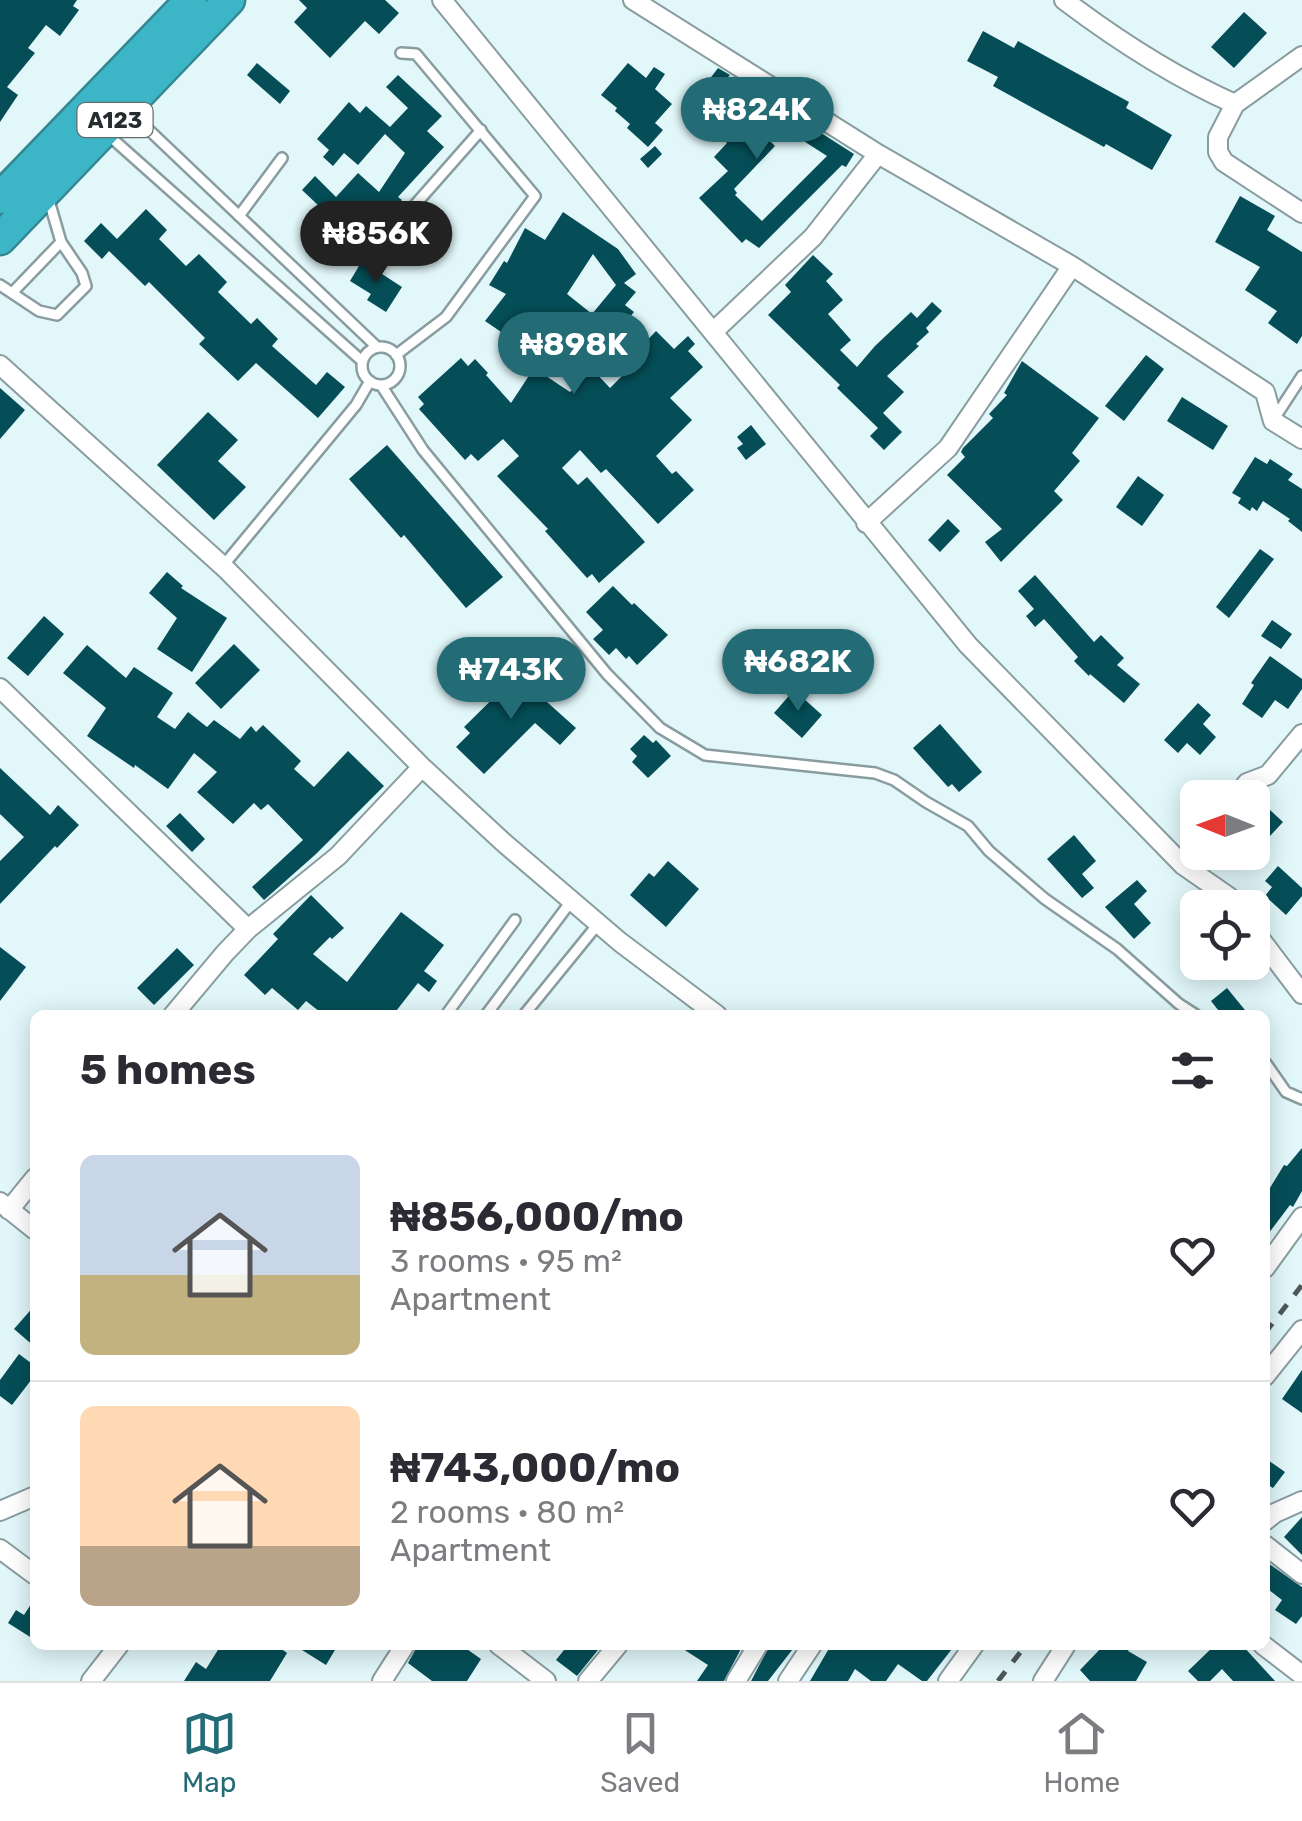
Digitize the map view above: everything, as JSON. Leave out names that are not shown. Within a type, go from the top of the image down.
[{"type":"highway","name":"A123","points":[[0,198],[191,0]]},
{"type":"highway","name":"A123","points":[[0,239],[229,0]]},
{"type":"street","points":[[442,0],[968,645],[1180,862]]},
{"type":"street","points":[[633,0],[878,154],[1072,266],[1265,392],[1273,421],[1302,439]]},
{"type":"street","points":[[1064,0],[1191,84],[1235,104]]},
{"type":"street","points":[[1302,56],[1235,104],[1218,137],[1218,152],[1224,162],[1302,212]]},
{"type":"street","points":[[713,332],[813,236],[878,154]]},
{"type":"street","points":[[866,523],[948,448],[1072,266]]},
{"type":"street","points":[[0,364],[223,566],[422,766],[598,924],[710,1010]]},
{"type":"street","points":[[0,688],[248,929]]},
{"type":"street","points":[[1253,780],[1268,774],[1302,734]]},
{"type":"street","points":[[177,1010],[248,929],[338,856],[422,766]]},
{"type":"street","points":[[1190,870],[1219,890]]},
{"type":"street","points":[[1270,952],[1302,994]]},
{"type":"street","points":[[30,1183],[4,1206],[30,1226]]},
{"type":"street","points":[[1270,1261],[1302,1218]]},
{"type":"street","points":[[1270,1370],[1302,1330]]},
{"type":"street","points":[[0,1511],[30,1498]]},
{"type":"street","points":[[1270,1518],[1302,1501]]},
{"type":"street","points":[[0,1549],[30,1572]]},
{"type":"street","points":[[1270,1550],[1302,1574]]},
{"type":"street","points":[[91,1681],[115,1650]]},
{"type":"street","points":[[382,1681],[402,1650]]},
{"type":"street","points":[[506,1650],[546,1681]]},
{"type":"street","points":[[588,1681],[614,1650]]},
{"type":"street","points":[[736,1681],[755,1650]]},
{"type":"street","points":[[788,1681],[809,1650]]},
{"type":"street","points":[[948,1681],[970,1650]]},
{"type":"street","points":[[1051,1678],[1064,1650]]},
{"type":"street","points":[[1269,1650],[1302,1676]]},
{"type":"lane","points":[[396,355],[446,318],[535,196],[416,54],[401,53]]},
{"type":"lane","points":[[126,108],[377,347]]},
{"type":"lane","points":[[370,256],[481,130]]},
{"type":"lane","points":[[104,131],[362,362]]},
{"type":"lane","points":[[239,216],[282,158]]},
{"type":"lane","points":[[0,285],[39,311],[57,315],[86,286],[61,242],[46,191]]},
{"type":"lane","points":[[12,293],[61,242]]},
{"type":"lane","points":[[223,566],[375,383],[395,378],[399,362],[384,347],[365,355],[365,376],[375,383],[424,450],[608,674],[660,728],[704,755],[875,772],[894,780],[968,826],[989,851],[1044,899],[1117,949],[1189,1010]]},
{"type":"lane","points":[[1273,421],[1302,376]]},
{"type":"lane","points":[[490,1010],[572,900]]},
{"type":"lane","points":[[450,1010],[515,920]]},
{"type":"lane","points":[[528,1010],[598,924]]},
{"type":"lane","points":[[1270,1069],[1286,1092],[1302,1100]]},
{"type":"building","points":[[0,0],[77,0],[73,6],[79,10],[60,36],[46,25],[28,48],[35,53],[7,87],[18,95],[0,122]]},
{"type":"building","points":[[299,0],[385,0],[399,13],[379,34],[365,21],[330,58],[294,22],[307,8]]},
{"type":"building","points":[[1244,12],[1267,33],[1234,68],[1211,47]]},
{"type":"building","points":[[983,31],[1014,48],[1018,41],[1129,102],[1126,108],[1172,135],[1152,170],[993,86],[998,77],[967,61]]},
{"type":"building","points":[[257,63],[290,91],[280,104],[247,75]]},
{"type":"building","points":[[628,63],[646,78],[654,67],[665,74],[655,89],[672,104],[655,123],[663,130],[648,147],[627,128],[630,124],[615,111],[617,108],[601,95]]},
{"type":"building","points":[[718,68],[766,111],[763,115],[729,95],[727,98],[775,146],[734,189],[735,195],[762,221],[827,156],[785,129],[793,115],[854,154],[846,167],[842,165],[759,248],[746,239],[742,243],[699,198],[728,171],[714,157],[727,143],[699,118],[714,102],[700,92]]},
{"type":"building","points":[[398,75],[442,116],[427,131],[444,147],[398,197],[402,200],[377,229],[362,216],[346,232],[331,218],[319,233],[306,223],[320,207],[302,190],[315,176],[336,197],[358,173],[379,192],[405,153],[385,134],[358,165],[344,153],[333,166],[323,157],[329,150],[317,139],[349,102],[360,113],[366,106],[390,127],[408,108],[386,87]]},
{"type":"building","points":[[655,146],[662,154],[648,168],[640,159]]},
{"type":"building","points":[[1240,196],[1275,216],[1267,230],[1302,252],[1302,336],[1297,344],[1268,323],[1277,311],[1245,290],[1260,267],[1215,242]]},
{"type":"building","points":[[146,209],[167,230],[159,239],[186,266],[199,254],[227,282],[218,292],[251,324],[257,318],[278,339],[272,346],[316,385],[327,372],[345,387],[318,418],[256,363],[238,381],[199,344],[205,338],[149,282],[145,286],[109,251],[102,259],[84,241],[101,223],[117,239]]},
{"type":"building","points":[[563,212],[618,249],[636,274],[624,283],[636,292],[625,305],[634,312],[619,330],[639,349],[656,331],[674,349],[688,336],[695,344],[688,351],[703,367],[670,398],[692,420],[656,456],[694,490],[658,524],[606,469],[601,473],[580,450],[562,468],[578,485],[587,477],[645,542],[599,583],[592,574],[587,578],[545,531],[548,529],[497,476],[519,456],[503,439],[478,461],[471,454],[465,460],[419,409],[424,404],[418,397],[461,358],[468,366],[475,359],[511,403],[534,368],[570,392],[593,370],[610,388],[626,372],[604,349],[586,371],[571,358],[577,352],[545,326],[529,351],[485,321],[506,294],[489,285],[504,261],[507,263],[525,228],[545,240]],"holes":[[[593,254],[616,285],[592,314],[567,294]]]},
{"type":"building","points":[[813,255],[833,274],[826,281],[843,300],[828,314],[851,340],[840,350],[857,367],[911,312],[917,318],[932,302],[942,311],[926,328],[929,332],[916,344],[919,346],[887,376],[904,392],[883,413],[902,432],[884,450],[870,436],[878,428],[768,315],[791,292],[785,285]]},
{"type":"building","points":[[362,261],[402,287],[386,312],[367,300],[371,294],[350,281]]},
{"type":"building","points":[[1146,355],[1164,369],[1124,421],[1105,406]]},
{"type":"building","points":[[1022,361],[1099,418],[1072,453],[1080,461],[1054,491],[1063,500],[1001,562],[985,542],[1002,529],[947,475],[965,457],[963,448],[993,418],[989,414],[1007,395],[1004,393]]},
{"type":"building","points":[[0,388],[25,410],[0,439]]},
{"type":"building","points":[[1182,397],[1228,426],[1213,450],[1167,421]]},
{"type":"building","points":[[208,412],[238,440],[218,461],[246,487],[214,520],[157,465]]},
{"type":"building","points":[[751,425],[766,444],[746,460],[737,448],[743,444],[737,437]]},
{"type":"building","points":[[387,445],[503,577],[466,608],[404,535],[401,538],[349,479]]},
{"type":"building","points":[[1255,457],[1267,464],[1270,459],[1293,474],[1288,480],[1302,489],[1302,532],[1263,501],[1257,511],[1238,503],[1241,498],[1232,493]]},
{"type":"building","points":[[1138,476],[1164,495],[1142,526],[1116,507]]},
{"type":"building","points":[[948,519],[960,531],[940,552],[928,540]]},
{"type":"building","points":[[1260,549],[1274,559],[1229,618],[1216,607]]},
{"type":"building","points":[[167,572],[181,588],[227,618],[192,672],[157,649],[177,618],[149,593]]},
{"type":"building","points":[[1035,575],[1094,642],[1101,635],[1124,658],[1117,665],[1140,684],[1124,703],[1074,661],[1078,657],[1044,619],[1035,627],[1026,616],[1034,609],[1018,591]]},
{"type":"building","points":[[613,586],[668,635],[637,665],[616,648],[609,655],[593,639],[603,630],[586,612]]},
{"type":"building","points":[[44,616],[64,634],[28,676],[7,658]]},
{"type":"building","points":[[1272,620],[1292,634],[1281,649],[1261,636]]},
{"type":"building","points":[[234,644],[260,670],[221,709],[195,683]]},
{"type":"building","points":[[87,645],[126,678],[134,667],[173,693],[157,717],[175,729],[188,712],[207,727],[214,720],[240,739],[251,726],[256,732],[263,725],[301,761],[294,769],[314,787],[348,751],[384,786],[264,900],[252,887],[303,840],[268,804],[261,810],[254,803],[233,824],[197,792],[217,772],[194,753],[168,789],[87,736],[106,708],[63,673]]},
{"type":"building","points":[[1270,656],[1302,679],[1302,689],[1288,709],[1275,700],[1262,718],[1242,704]]},
{"type":"building","points":[[522,670],[551,699],[547,702],[576,728],[560,745],[535,723],[484,774],[456,747],[470,733],[464,727]]},
{"type":"building","points":[[794,690],[822,715],[802,738],[774,713]]},
{"type":"building","points":[[1198,703],[1211,715],[1203,724],[1216,737],[1200,755],[1187,743],[1178,753],[1164,740]]},
{"type":"building","points":[[940,724],[982,772],[959,792],[952,784],[948,787],[913,748]]},
{"type":"building","points":[[644,735],[653,743],[656,740],[671,756],[648,778],[632,762],[637,756],[630,749]]},
{"type":"building","points":[[0,768],[50,815],[58,805],[79,825],[0,904],[0,861],[24,837],[0,814]]},
{"type":"building","points":[[1270,810],[1283,822],[1270,836]]},
{"type":"building","points":[[180,813],[205,839],[192,852],[166,826]]},
{"type":"building","points":[[1074,835],[1096,861],[1082,874],[1094,888],[1082,898],[1047,859]]},
{"type":"building","points":[[668,861],[699,889],[666,927],[630,895],[649,873],[654,877]]},
{"type":"building","points":[[1278,866],[1302,888],[1302,896],[1286,915],[1270,901],[1272,887],[1265,881]]},
{"type":"building","points":[[1137,880],[1147,891],[1134,904],[1151,923],[1134,939],[1105,907]]},
{"type":"building","points":[[311,895],[344,928],[313,954],[347,982],[401,912],[444,945],[424,971],[437,981],[429,992],[418,983],[397,1010],[318,1010],[306,1001],[298,1010],[272,988],[265,995],[244,975],[278,939],[273,934]]},
{"type":"building","points":[[0,947],[26,967],[0,1001]]},
{"type":"building","points":[[177,948],[194,965],[154,1005],[137,988]]},
{"type":"building","points":[[1227,988],[1245,1010],[1218,1010],[1211,1001]]},
{"type":"building","points":[[1302,1148],[1302,1191],[1270,1231],[1270,1188]]},
{"type":"building","points":[[30,1311],[30,1343],[14,1329]]},
{"type":"building","points":[[19,1354],[30,1362],[30,1382],[12,1405],[0,1396],[0,1380]]},
{"type":"building","points":[[1302,1370],[1302,1413],[1282,1399]]},
{"type":"building","points":[[1270,1462],[1285,1472],[1273,1488],[1270,1486]]},
{"type":"building","points":[[1302,1517],[1302,1555],[1284,1537]]},
{"type":"building","points":[[1270,1565],[1302,1587],[1302,1616],[1296,1624],[1275,1610],[1282,1600],[1270,1591]]},
{"type":"building","points":[[30,1606],[30,1637],[8,1623],[16,1610],[24,1615]]},
{"type":"building","points":[[218,1650],[287,1653],[270,1681],[184,1681],[196,1662],[206,1669]]},
{"type":"building","points":[[302,1650],[335,1650],[326,1665]]},
{"type":"building","points":[[415,1650],[468,1650],[481,1659],[467,1681],[432,1681],[408,1663]]},
{"type":"building","points":[[564,1650],[598,1650],[577,1676],[556,1660]]},
{"type":"building","points":[[685,1650],[740,1650],[724,1681],[697,1681],[708,1665]]},
{"type":"building","points":[[767,1650],[792,1650],[768,1681],[751,1681]]},
{"type":"building","points":[[828,1650],[951,1650],[927,1681],[898,1664],[886,1681],[871,1681],[855,1669],[848,1681],[810,1681]]},
{"type":"building","points":[[1099,1650],[1129,1650],[1147,1662],[1136,1681],[1090,1681],[1080,1670]]},
{"type":"building","points":[[1210,1650],[1247,1650],[1275,1681],[1233,1681],[1222,1669],[1210,1681],[1198,1681],[1188,1671]]},
{"type":"railway","points":[[1270,1327],[1302,1285]]},
{"type":"railway","points":[[998,1681],[1022,1650]]}]
